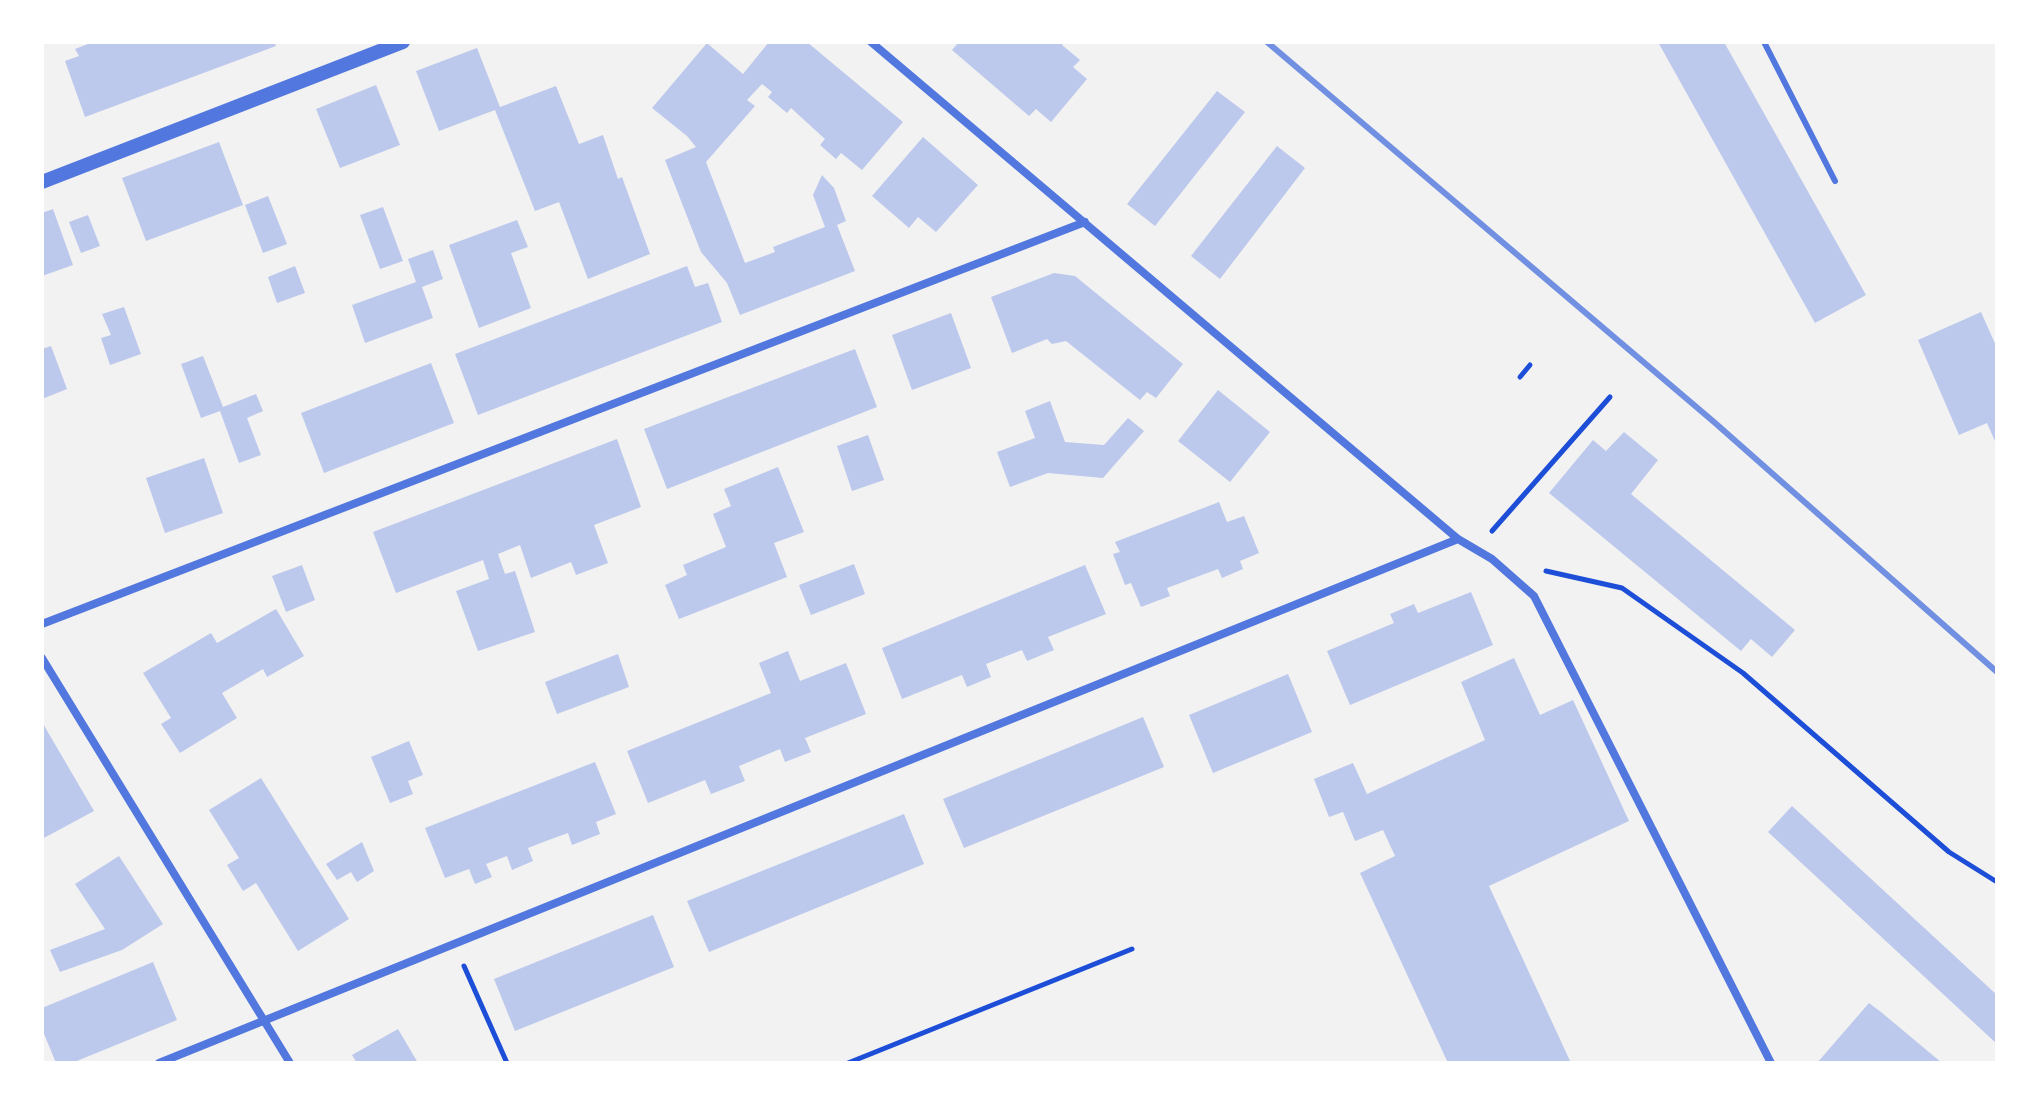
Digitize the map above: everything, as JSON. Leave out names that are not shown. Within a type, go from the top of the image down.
[{"type":"street","points":[[42,182],[403,42]]},
{"type":"street","points":[[871,42],[1458,539],[1492,559],[1534,596],[1771,1063]]},
{"type":"street","points":[[42,624],[1085,222]]},
{"type":"street","points":[[159,1063],[1458,539]]},
{"type":"street","points":[[42,658],[290,1063]]},
{"type":"lane","points":[[1764,42],[1835,181]]},
{"type":"path","points":[[1520,377],[1530,365]]},
{"type":"path","points":[[1476,549],[1610,397]]},
{"type":"path","points":[[1492,559],[1622,588],[1743,673],[1949,852],[1997,882]]},
{"type":"path","points":[[454,943],[507,1063]]},
{"type":"path","points":[[848,1063],[1132,949]]},
{"type":"building","points":[[93,42],[274,42],[276,46],[85,117],[65,61],[79,56],[75,49]]},
{"type":"building","points":[[769,42],[807,42],[903,122],[862,170],[841,153],[836,159],[820,145],[825,139],[791,108],[787,113],[768,97],[772,92],[762,84],[747,100],[755,106],[706,162],[745,263],[775,252],[773,247],[825,227],[813,195],[822,175],[834,188],[846,221],[837,225],[855,271],[740,315],[727,283],[701,252],[665,160],[696,147],[652,108],[707,43],[743,74]]},
{"type":"building","points":[[959,42],[1064,42],[1062,45],[1080,60],[1073,67],[1087,79],[1051,122],[1036,109],[1029,116],[952,50]]},
{"type":"building","points":[[1658,42],[1724,42],[1866,295],[1815,323]]},
{"type":"building","points":[[477,48],[500,107],[556,86],[579,144],[603,135],[650,254],[588,279],[559,202],[535,211],[495,110],[439,131],[416,71]]},
{"type":"building","points":[[376,85],[400,145],[340,168],[316,109]]},
{"type":"building","points":[[1217,91],[1245,112],[1155,226],[1127,204]]},
{"type":"building","points":[[923,137],[978,185],[936,232],[918,217],[909,228],[872,196]]},
{"type":"building","points":[[219,142],[243,205],[146,241],[122,178]]},
{"type":"building","points":[[1277,146],[1305,168],[1220,279],[1191,256]]},
{"type":"building","points":[[268,196],[287,244],[263,253],[245,205]]},
{"type":"building","points":[[383,207],[403,261],[380,269],[360,215]]},
{"type":"building","points":[[53,209],[73,265],[42,276],[42,213]]},
{"type":"building","points":[[88,215],[100,246],[81,253],[69,222]]},
{"type":"building","points":[[517,220],[528,247],[511,253],[531,308],[479,328],[449,245]]},
{"type":"building","points":[[433,250],[443,279],[422,287],[433,318],[365,343],[352,305],[416,282],[408,259]]},
{"type":"building","points":[[295,266],[305,293],[277,303],[268,277]]},
{"type":"building","points":[[687,266],[695,287],[708,283],[722,322],[478,415],[455,354]]},
{"type":"building","points":[[1054,273],[1075,276],[1183,364],[1156,398],[1147,392],[1140,400],[1066,341],[1052,344],[1047,339],[1012,353],[991,297]]},
{"type":"building","points":[[124,307],[141,354],[110,365],[101,338],[111,335],[102,314]]},
{"type":"building","points":[[1981,312],[1997,348],[1997,446],[1987,423],[1959,435],[1918,340]]},
{"type":"building","points":[[951,313],[971,368],[912,390],[892,335]]},
{"type":"building","points":[[51,346],[67,389],[42,399],[42,349]]},
{"type":"building","points":[[855,349],[877,407],[667,489],[644,429]]},
{"type":"building","points":[[203,356],[223,407],[256,394],[263,411],[247,418],[261,455],[239,463],[220,411],[201,418],[181,364]]},
{"type":"building","points":[[431,363],[454,423],[324,473],[301,413]]},
{"type":"building","points":[[1218,390],[1270,432],[1230,482],[1178,441]]},
{"type":"building","points":[[1050,401],[1065,442],[1104,445],[1128,418],[1144,431],[1103,478],[1048,473],[1010,487],[997,452],[1035,438],[1025,411]]},
{"type":"building","points":[[1624,432],[1658,460],[1631,494],[1795,630],[1772,657],[1751,639],[1741,651],[1549,493],[1593,440],[1606,451]]},
{"type":"building","points":[[868,435],[884,480],[852,491],[837,446]]},
{"type":"building","points":[[617,439],[641,507],[594,525],[608,563],[576,575],[571,562],[531,578],[520,545],[498,554],[505,574],[515,571],[535,632],[478,651],[456,591],[489,579],[483,560],[396,593],[373,532]]},
{"type":"building","points":[[204,458],[223,513],[165,533],[146,478]]},
{"type":"building","points":[[778,467],[804,532],[774,543],[787,577],[679,619],[665,585],[687,575],[683,565],[726,547],[713,514],[731,506],[724,489]]},
{"type":"building","points":[[1219,502],[1227,522],[1244,516],[1259,553],[1240,561],[1243,569],[1222,578],[1218,569],[1167,588],[1170,596],[1141,607],[1131,583],[1125,585],[1113,554],[1120,552],[1115,542]]},
{"type":"building","points":[[854,564],[865,594],[811,615],[799,585]]},
{"type":"building","points":[[302,565],[315,600],[286,612],[272,576]]},
{"type":"building","points":[[1085,565],[1106,614],[1048,637],[1054,650],[1027,661],[1022,650],[986,664],[991,677],[967,687],[962,675],[902,699],[882,648]]},
{"type":"building","points":[[1471,592],[1493,645],[1350,705],[1327,651],[1394,623],[1390,614],[1414,604],[1418,613]]},
{"type":"building","points":[[276,609],[304,656],[267,677],[263,669],[222,693],[237,718],[180,753],[161,724],[171,718],[143,673],[211,633],[217,643]]},
{"type":"building","points":[[788,651],[800,681],[846,663],[866,714],[805,738],[811,752],[785,762],[780,749],[739,766],[745,781],[711,794],[705,780],[648,803],[627,751],[771,693],[759,663]]},
{"type":"building","points":[[618,654],[629,687],[557,714],[545,682]]},
{"type":"building","points":[[1514,658],[1540,715],[1573,700],[1629,821],[1489,886],[1571,1063],[1448,1063],[1360,873],[1395,856],[1383,830],[1355,841],[1343,812],[1329,817],[1314,779],[1353,763],[1367,794],[1485,740],[1461,682]]},
{"type":"building","points":[[1288,674],[1312,732],[1213,773],[1189,715]]},
{"type":"building","points":[[1143,717],[1164,767],[964,848],[943,799]]},
{"type":"building","points":[[42,722],[94,811],[42,839]]},
{"type":"building","points":[[409,741],[423,775],[408,781],[413,794],[390,803],[371,757]]},
{"type":"building","points":[[595,762],[616,814],[596,822],[600,834],[572,845],[568,833],[528,848],[533,861],[512,870],[507,856],[486,864],[492,877],[475,884],[469,869],[445,878],[425,828]]},
{"type":"building","points":[[261,778],[349,919],[298,951],[256,883],[243,891],[227,865],[239,858],[209,810]]},
{"type":"building","points":[[1792,806],[1997,995],[1997,1044],[1768,832]]},
{"type":"building","points":[[904,814],[924,864],[709,952],[687,901]]},
{"type":"building","points":[[362,842],[374,871],[357,882],[351,872],[337,880],[326,864]]},
{"type":"building","points":[[119,856],[163,924],[122,950],[60,972],[50,950],[105,929],[75,884]]},
{"type":"building","points":[[653,915],[674,967],[515,1031],[494,979]]},
{"type":"building","points":[[153,962],[177,1020],[72,1063],[56,1063],[42,1029],[42,1008]]},
{"type":"building","points":[[1869,1003],[1881,1012],[1942,1063],[1817,1063]]},
{"type":"building","points":[[398,1029],[418,1063],[357,1063],[352,1055]]},
{"type":"railway","points":[[1267,42],[1714,422],[1997,672]]}]
